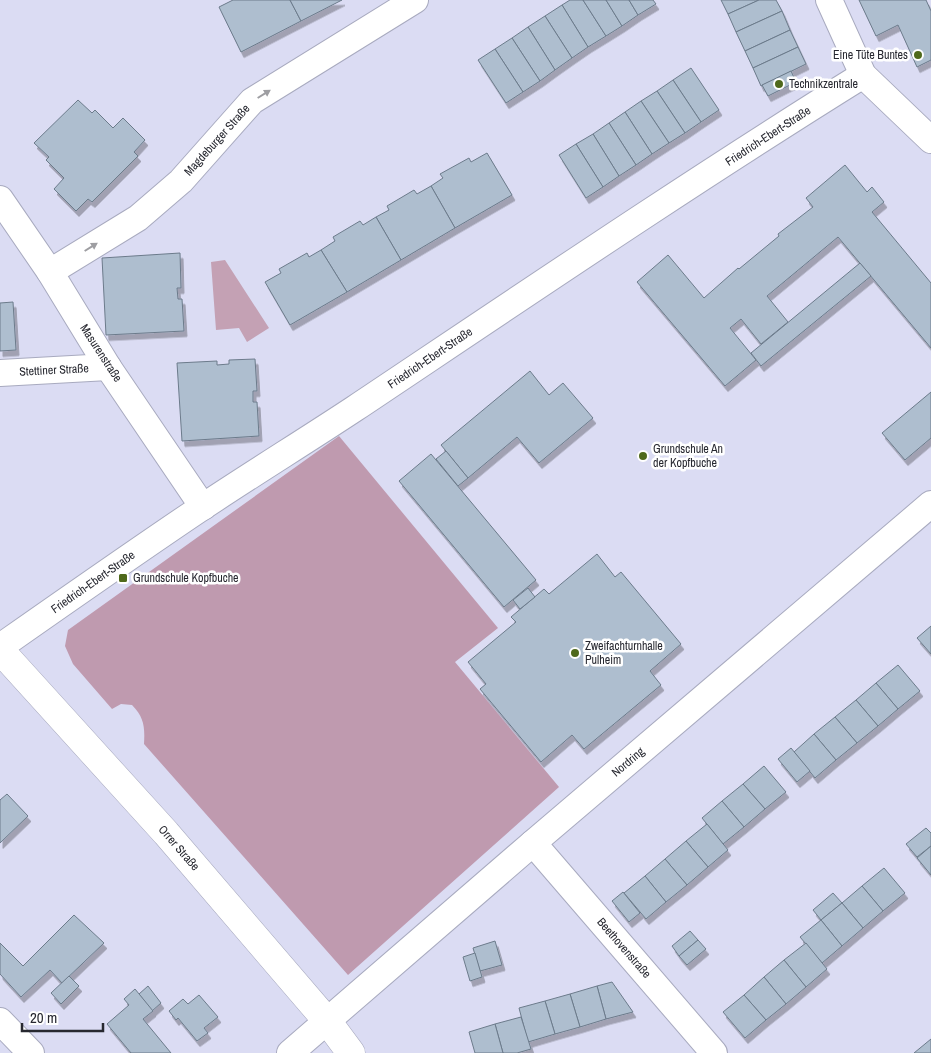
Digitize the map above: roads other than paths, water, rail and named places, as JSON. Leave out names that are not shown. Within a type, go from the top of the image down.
[{"type":"street","name":"Magdeburger Straße","points":[[50,272],[138,218],[181,181],[252,101],[415,0]]},
{"type":"street","points":[[829,0],[863,75],[931,140]]},
{"type":"street","name":"Friedrich-Ebert-Straße","points":[[0,648],[202,507],[582,256],[728,163],[761,139],[863,75]]},
{"type":"street","name":"Masurenstraße","points":[[0,199],[50,272],[108,367],[202,507]]},
{"type":"street","name":"Stettiner Straße","points":[[0,374],[108,367]]},
{"type":"street","name":"Nordring","points":[[290,1053],[931,504]]},
{"type":"street","name":"Orrer Straße","points":[[0,648],[166,833],[328,1022],[351,1053]]},
{"type":"street","name":"Beethovenstraße","points":[[533,843],[714,1053]]},
{"type":"street","points":[[0,1021],[31,1053]]},
{"type":"place","name":"Eine Tüte Buntes","points":[[918,55]]},
{"type":"place","name":"Technikzentrale","points":[[779,84]]},
{"type":"place","name":"Grundschule An der Kopfbuche","points":[[643,456]]},
{"type":"place","name":"Grundschule Kopfbuche","points":[[123,578]]},
{"type":"place","name":"Zweifachturnhalle Pulheim","points":[[575,653]]}]
